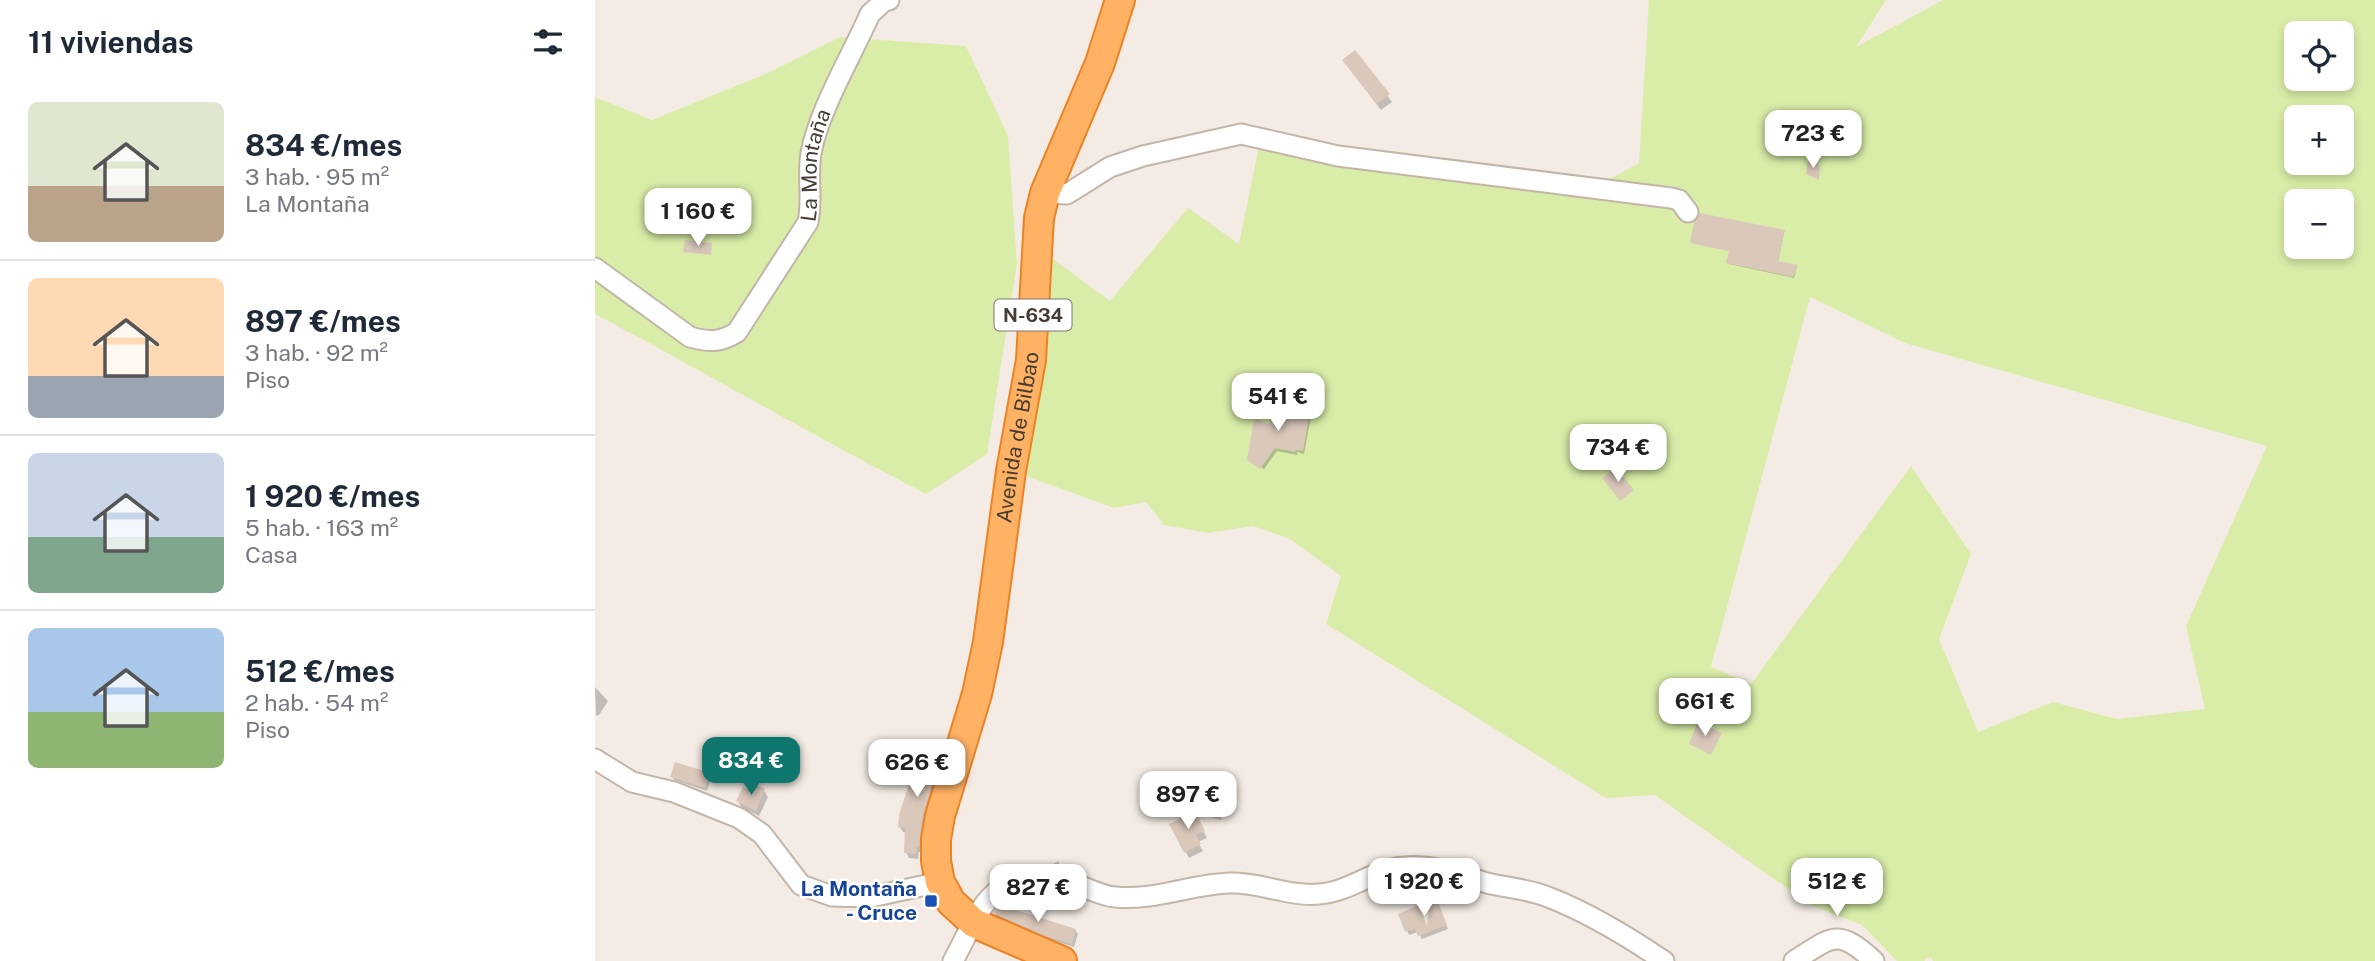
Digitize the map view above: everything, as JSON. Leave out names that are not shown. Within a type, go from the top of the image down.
[{"type":"highway","name":"Avenida de Bilbao","points":[[940,882],[936,839],[940,816],[963,743],[988,642],[1011,471],[1031,360],[1039,218],[1045,193],[1100,63],[1119,0]]},
{"type":"highway","name":"N-634","points":[[940,882],[951,902],[974,923],[1062,961]]},
{"type":"street","name":"La Montaña","points":[[595,268],[690,337],[709,342],[724,340],[737,332],[808,222],[811,208],[810,155],[817,130],[870,14],[884,1],[889,0]]},
{"type":"street","points":[[1045,193],[1067,194],[1109,167],[1143,156],[1241,134],[1338,156],[1671,198],[1679,200],[1688,212]]},
{"type":"street","points":[[595,759],[632,782],[674,792],[739,818],[762,834],[801,885],[832,896],[871,897],[940,882]]},
{"type":"street","points":[[953,961],[984,905],[1003,887],[1038,878],[1061,879],[1114,897],[1142,896],[1232,883],[1296,894],[1320,894],[1359,883],[1391,869],[1427,866],[1547,897],[1576,910],[1664,961]]},
{"type":"street","points":[[1794,961],[1829,939],[1840,937],[1851,942],[1874,961]]},
{"type":"green space","points":[[1649,0],[1886,0],[1856,47],[1943,0],[2375,0],[2375,961],[1933,961],[1930,957],[1924,961],[1897,961],[1862,925],[1811,905],[1655,795],[1606,798],[1326,624],[1341,576],[1290,539],[1253,526],[1208,533],[1164,525],[1146,502],[1114,508],[1018,473],[1042,251],[1110,301],[1188,208],[1239,244],[1259,146],[1590,190],[1639,163]],"holes":[[[1810,297],[1905,343],[2267,446],[2186,626],[2205,709],[2117,719],[2053,702],[1978,732],[1939,639],[1971,554],[1911,466],[1751,684],[1711,667]]]},
{"type":"green space","points":[[840,37],[966,46],[1008,136],[1017,264],[987,454],[926,494],[595,314],[595,97],[652,120],[770,72]]},
{"type":"building","points":[[1355,50],[1390,94],[1377,104],[1342,60]]},
{"type":"building","points":[[1808,160],[1820,166],[1819,180],[1806,174]]},
{"type":"building","points":[[1700,213],[1785,230],[1778,261],[1798,265],[1793,277],[1726,263],[1729,251],[1690,243],[1694,222]]},
{"type":"building","points":[[685,240],[712,243],[711,255],[683,252]]},
{"type":"building","points":[[1279,399],[1310,412],[1303,451],[1275,448],[1260,469],[1247,460],[1254,418],[1269,424]]},
{"type":"building","points":[[1616,468],[1634,490],[1620,501],[1602,478]]},
{"type":"building","points":[[1697,723],[1722,733],[1711,755],[1689,744]]},
{"type":"building","points":[[923,741],[936,745],[927,772],[935,775],[922,819],[919,847],[916,854],[904,853],[905,828],[898,827],[899,815]]},
{"type":"building","points":[[675,762],[710,773],[705,788],[670,777]]},
{"type":"building","points":[[752,783],[765,789],[756,811],[736,801],[743,787],[749,790]]},
{"type":"building","points":[[1225,786],[1221,820],[1207,816]]},
{"type":"building","points":[[1195,811],[1205,831],[1196,835],[1201,844],[1184,853],[1169,824]]},
{"type":"building","points":[[1432,886],[1447,925],[1418,936],[1415,929],[1405,932],[1398,914],[1419,905],[1427,926]]},
{"type":"building","points":[[1000,905],[1076,929],[1072,944],[1045,936],[993,913]]},
{"type":"place","name":"La Montaña - Cruce","points":[[931,901]]}]
